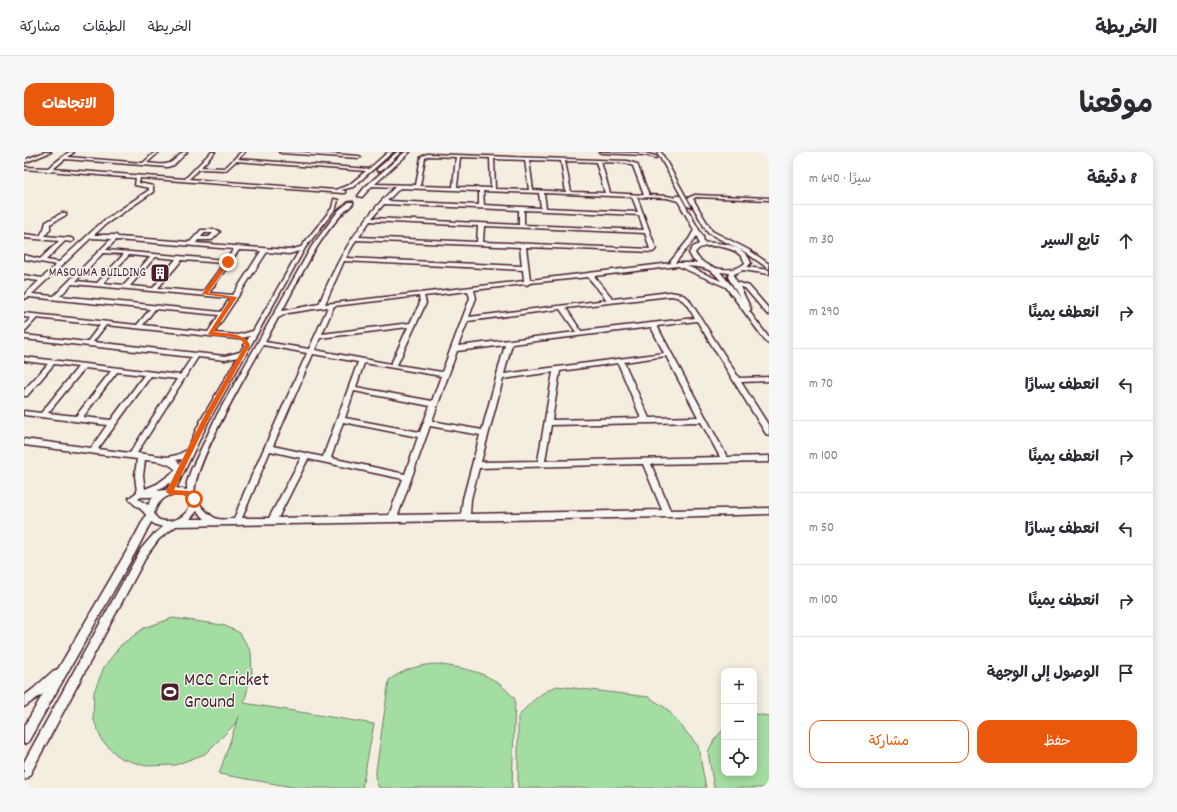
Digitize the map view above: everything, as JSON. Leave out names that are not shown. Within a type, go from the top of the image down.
[{"type":"street","points":[[24,161],[44,152]]},
{"type":"street","points":[[24,161],[49,152]]},
{"type":"street","points":[[49,170],[72,152]]},
{"type":"street","points":[[144,164],[157,152]]},
{"type":"street","points":[[64,158],[171,165],[185,152]]},
{"type":"street","points":[[186,180],[213,152]]},
{"type":"street","points":[[198,168],[229,168],[243,152]]},
{"type":"street","points":[[281,152],[359,157]]},
{"type":"street","points":[[353,168],[362,152]]},
{"type":"street","points":[[366,179],[371,170],[391,152]]},
{"type":"street","points":[[319,191],[347,188],[366,179],[399,152]]},
{"type":"street","points":[[24,169],[303,191],[322,193],[342,203],[351,203],[358,201],[358,195],[408,152]]},
{"type":"street","points":[[601,152],[655,153],[708,238],[722,246],[739,252],[748,260],[769,270]]},
{"type":"street","points":[[418,186],[423,156],[629,162],[634,164],[647,196]]},
{"type":"street","points":[[455,188],[458,156]]},
{"type":"street","points":[[492,157],[493,190]]},
{"type":"street","points":[[528,158],[531,192]]},
{"type":"street","points":[[235,160],[371,170]]},
{"type":"street","points":[[379,163],[390,160]]},
{"type":"street","points":[[562,160],[569,193]]},
{"type":"street","points":[[598,161],[608,194]]},
{"type":"street","points":[[24,169],[346,192]]},
{"type":"street","points":[[25,296],[106,221],[151,190],[150,187],[137,184],[138,178]]},
{"type":"street","points":[[371,184],[531,192],[634,195],[667,197],[679,200]]},
{"type":"street","points":[[24,738],[132,550],[150,514],[152,504],[167,493],[181,470],[189,452],[234,368],[303,248],[334,208],[336,195],[360,186]]},
{"type":"street","points":[[321,306],[342,259],[354,238],[382,202],[399,186]]},
{"type":"street","points":[[481,189],[482,207]]},
{"type":"street","points":[[541,192],[544,210]]},
{"type":"street","points":[[679,193],[679,200],[701,240],[702,245]]},
{"type":"street","points":[[667,197],[679,193],[769,197]]},
{"type":"street","points":[[354,238],[650,252],[653,249],[634,195]]},
{"type":"street","points":[[769,197],[695,196],[690,198],[710,232],[747,251],[769,270]]},
{"type":"street","points":[[382,202],[641,214]]},
{"type":"street","points":[[215,521],[205,515],[195,503],[191,495],[192,476],[203,451],[261,342],[318,241],[341,211],[351,203]]},
{"type":"street","points":[[542,204],[550,204]]},
{"type":"street","points":[[521,209],[522,226]]},
{"type":"street","points":[[41,238],[47,229],[48,224],[64,214]]},
{"type":"street","points":[[368,220],[647,232]]},
{"type":"street","points":[[480,244],[481,225]]},
{"type":"street","points":[[676,263],[681,251],[693,240],[696,231]]},
{"type":"street","points":[[24,236],[71,240]]},
{"type":"street","points":[[90,236],[289,252],[303,248]]},
{"type":"street","points":[[55,298],[116,238]]},
{"type":"street","points":[[192,244],[197,238]]},
{"type":"street","points":[[24,242],[53,239]]},
{"type":"street","points":[[41,261],[63,240]]},
{"type":"street","points":[[275,317],[286,311],[332,304],[527,283],[676,263],[686,260],[692,256],[695,248],[702,245],[722,246]]},
{"type":"street","points":[[523,246],[527,283]]},
{"type":"street","points":[[205,294],[237,248]]},
{"type":"street","points":[[210,334],[265,250]]},
{"type":"street","points":[[103,251],[228,262]]},
{"type":"street","points":[[289,252],[297,259]]},
{"type":"street","points":[[99,284],[128,253]]},
{"type":"street","points":[[126,287],[154,255]]},
{"type":"street","points":[[692,256],[696,261],[712,268],[769,270]]},
{"type":"street","points":[[24,257],[60,264]]},
{"type":"street","points":[[154,290],[180,258]]},
{"type":"street","points":[[342,259],[525,268]]},
{"type":"street","points":[[743,268],[746,266],[748,260]]},
{"type":"street","points":[[676,263],[704,265]]},
{"type":"street","points":[[676,263],[731,285],[746,286],[769,313]]},
{"type":"street","points":[[712,268],[740,292],[754,321]]},
{"type":"street","points":[[735,270],[730,275],[731,285],[769,342]]},
{"type":"street","points":[[592,274],[611,301]]},
{"type":"street","points":[[24,277],[43,280]]},
{"type":"street","points":[[71,282],[234,297]]},
{"type":"street","points":[[392,519],[473,296],[471,289]]},
{"type":"street","points":[[393,366],[422,303],[421,294]]},
{"type":"street","points":[[465,319],[677,294],[685,298],[769,432]]},
{"type":"street","points":[[25,296],[223,314]]},
{"type":"street","points":[[285,299],[292,306],[303,308]]},
{"type":"street","points":[[745,303],[762,303]]},
{"type":"street","points":[[237,521],[332,304]]},
{"type":"street","points":[[562,307],[580,334]]},
{"type":"street","points":[[139,327],[154,308]]},
{"type":"street","points":[[24,315],[238,337],[246,341],[248,345]]},
{"type":"street","points":[[24,329],[36,316]]},
{"type":"street","points":[[454,350],[699,319]]},
{"type":"street","points":[[88,344],[105,323]]},
{"type":"street","points":[[319,336],[412,325]]},
{"type":"street","points":[[653,325],[725,460]]},
{"type":"street","points":[[238,337],[255,332]]},
{"type":"street","points":[[24,337],[225,358],[242,354]]},
{"type":"street","points":[[261,342],[445,375]]},
{"type":"street","points":[[465,518],[467,499],[510,343]]},
{"type":"street","points":[[501,377],[669,354]]},
{"type":"street","points":[[132,455],[196,355]]},
{"type":"street","points":[[225,358],[232,362],[234,368]]},
{"type":"street","points":[[24,359],[182,377]]},
{"type":"street","points":[[326,460],[362,360]]},
{"type":"street","points":[[620,361],[646,420]]},
{"type":"street","points":[[24,394],[52,362]]},
{"type":"street","points":[[43,415],[83,366]]},
{"type":"street","points":[[78,419],[116,369]]},
{"type":"street","points":[[541,464],[557,370]]},
{"type":"street","points":[[93,450],[149,373]]},
{"type":"street","points":[[736,380],[769,379]]},
{"type":"street","points":[[352,388],[434,404]]},
{"type":"street","points":[[24,413],[112,423]]},
{"type":"street","points":[[340,419],[422,435]]},
{"type":"street","points":[[548,423],[703,419]]},
{"type":"street","points":[[427,423],[485,433]]},
{"type":"street","points":[[24,442],[167,460],[172,462],[181,470]]},
{"type":"street","points":[[268,448],[407,477]]},
{"type":"street","points":[[167,460],[179,457],[189,452]]},
{"type":"street","points":[[141,456],[139,476],[141,494]]},
{"type":"street","points":[[272,520],[306,456]]},
{"type":"street","points":[[476,465],[769,459]]},
{"type":"street","points":[[646,462],[668,514]]},
{"type":"street","points":[[181,470],[160,486],[135,496],[133,500],[142,505],[153,520],[158,523],[769,511]]},
{"type":"street","points":[[141,494],[181,491],[191,495]]},
{"type":"street","points":[[24,774],[144,552],[156,537],[175,523],[190,515],[194,509],[195,503]]},
{"type":"street","points":[[24,702],[44,687],[67,663]]},
{"type":"green space","name":"MCC Cricket Ground","points":[[173,618],[223,625],[240,633],[251,652],[252,672],[244,703],[374,724],[362,788],[298,788],[219,774],[239,715],[235,724],[205,754],[175,765],[146,766],[120,758],[102,741],[93,718],[94,692],[104,667],[121,645],[144,628]]},
{"type":"green space","points":[[435,664],[479,673],[497,682],[515,699],[512,788],[379,788],[375,778],[389,680],[400,673],[411,669]]},
{"type":"green space","points":[[557,686],[649,697],[667,709],[698,746],[706,788],[518,788],[518,717],[536,698]]},
{"type":"green space","points":[[757,714],[769,716],[769,788],[714,788],[708,752],[714,740],[721,732],[721,776],[757,776]]},
{"type":"place","name":"MASOUMA BUILDING","points":[[160,273]]},
{"type":"place","name":"MCC Cricket Ground","points":[[170,692]]},
{"type":"route","points":[[194,499],[191,495],[181,491],[170,492],[205,420],[248,345],[246,341],[238,337],[210,334],[234,297],[205,294],[228,262]]}]
